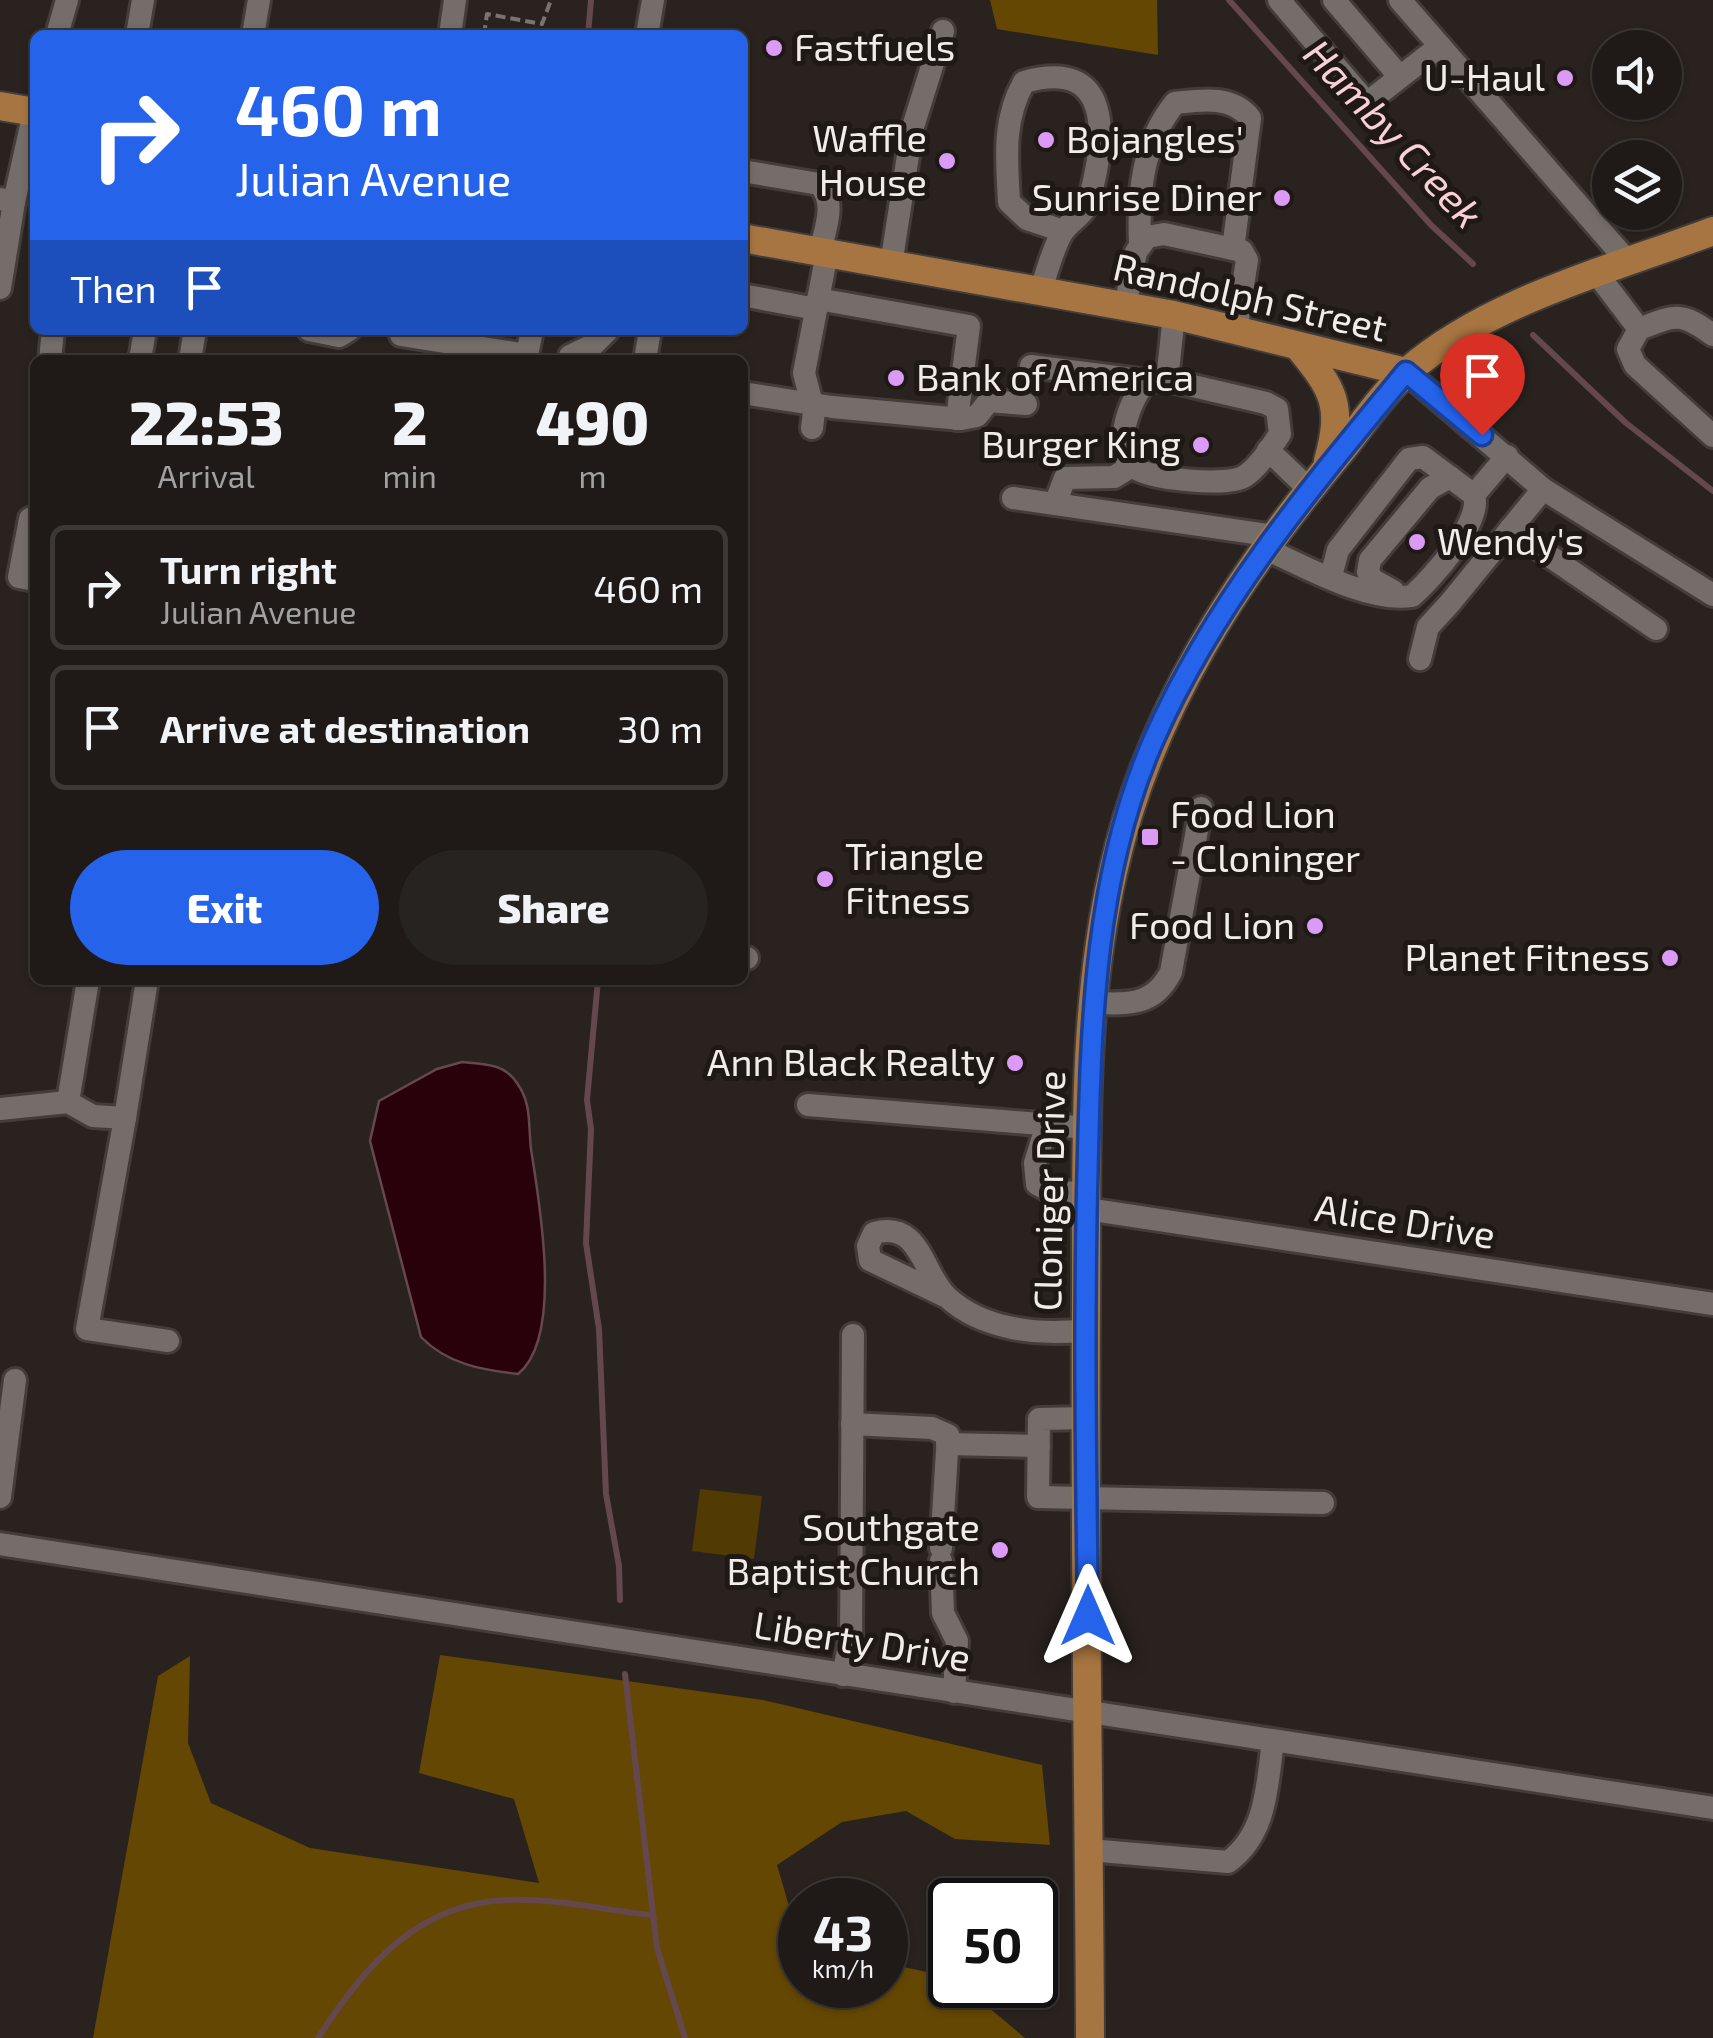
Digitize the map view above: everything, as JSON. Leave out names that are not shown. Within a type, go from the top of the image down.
[{"type":"main road","points":[[0,106],[30,110]]},
{"type":"main road","name":"Randolph Street","points":[[748,239],[1174,315],[1406,372],[1463,331],[1713,231]]},
{"type":"main road","points":[[1298,346],[1336,400],[1334,440],[1317,479]]},
{"type":"main road","name":"Cloniger Drive","points":[[1090,2038],[1088,1128],[1093,1003],[1113,868],[1154,740],[1214,620],[1317,479],[1406,372]]},
{"type":"street","points":[[58,30],[67,0]]},
{"type":"street","points":[[138,30],[143,0]]},
{"type":"street","points":[[254,30],[259,0]]},
{"type":"street","points":[[451,30],[456,0]]},
{"type":"street","points":[[648,30],[654,0]]},
{"type":"street","points":[[1278,0],[1367,103],[1440,46]]},
{"type":"street","points":[[1334,0],[1400,77]]},
{"type":"street","points":[[1400,0],[1629,263]]},
{"type":"street","points":[[891,265],[912,130],[943,31]]},
{"type":"street","points":[[1040,292],[1064,230],[1082,216],[1090,198],[1102,114],[1093,94],[1071,79],[1040,78],[1024,82],[1013,102],[1006,138],[1009,202],[1027,218],[1064,230]]},
{"type":"street","points":[[1125,307],[1140,242],[1138,194],[1156,126],[1174,103],[1212,99],[1244,110],[1250,118],[1233,249]]},
{"type":"street","points":[[0,288],[7,200],[30,127]]},
{"type":"street","points":[[748,171],[818,184],[824,189],[829,210],[818,304],[804,373],[812,428]]},
{"type":"street","points":[[1140,242],[1164,234],[1242,251],[1247,260],[1236,331]]},
{"type":"street","points":[[1598,275],[1638,329]]},
{"type":"street","points":[[748,295],[970,326],[957,419]]},
{"type":"street","points":[[1031,366],[1157,381],[1276,409],[1280,434],[1244,478],[1225,484],[1147,474],[1132,466],[1124,452],[1134,397],[1157,381],[1174,315]]},
{"type":"street","points":[[1713,335],[1682,316],[1638,329],[1628,349],[1634,365],[1713,436]]},
{"type":"street","points":[[413,335],[526,355]]},
{"type":"street","points":[[575,355],[603,335]]},
{"type":"street","points":[[1406,372],[1543,489],[1713,596]]},
{"type":"street","points":[[748,394],[811,401],[832,408],[957,419],[978,416],[989,401],[1026,404]]},
{"type":"street","points":[[1268,450],[1317,479]]},
{"type":"street","points":[[1474,495],[1507,456]]},
{"type":"street","points":[[1013,498],[1270,543],[1330,576],[1381,596],[1412,596],[1468,529],[1478,504],[1474,495],[1423,457],[1409,460],[1338,550],[1330,576]]},
{"type":"street","points":[[1055,504],[1065,478],[1114,477],[1132,466]]},
{"type":"street","points":[[1450,476],[1430,488],[1370,560],[1368,572],[1386,590],[1409,588],[1457,530],[1468,529]]},
{"type":"street","points":[[1420,658],[1438,612],[1450,603],[1543,489]]},
{"type":"street","points":[[30,520],[19,577],[30,579]]},
{"type":"street","points":[[1510,529],[1656,629]]},
{"type":"street","points":[[1093,1003],[1130,1004],[1152,999],[1164,987],[1172,972],[1200,808]]},
{"type":"street","points":[[68,1102],[87,985]]},
{"type":"street","points":[[146,985],[88,1328],[168,1341]]},
{"type":"street","points":[[0,1109],[68,1102],[92,1116],[125,1118]]},
{"type":"street","points":[[808,1104],[1088,1128]]},
{"type":"street","name":"Alice Drive","points":[[1047,1124],[1035,1163],[1037,1184],[1087,1202],[1713,1304]]},
{"type":"street","points":[[945,1296],[968,1311],[1022,1330],[1050,1334],[1086,1330]]},
{"type":"street","points":[[843,1675],[850,1636],[853,1335]]},
{"type":"street","points":[[0,1497],[15,1380]]},
{"type":"street","points":[[1086,1418],[1039,1418],[1038,1497],[1323,1503]]},
{"type":"street","points":[[852,1424],[932,1428],[948,1435],[941,1554],[943,1613],[957,1642],[954,1692]]},
{"type":"street","points":[[948,1444],[1038,1446]]},
{"type":"street","name":"Liberty Drive","points":[[0,1544],[1713,1808]]},
{"type":"street","points":[[1090,1850],[1228,1862],[1253,1836],[1263,1810],[1273,1741]]},
{"type":"path","points":[[485,30],[487,14],[542,24],[547,20],[550,0]]},
{"type":"shaded area","points":[[990,0],[1157,0],[1158,55],[997,29]]},
{"type":"shaded area","points":[[462,1062],[492,1066],[512,1076],[527,1107],[543,1233],[544,1300],[541,1331],[532,1356],[518,1374],[454,1360],[421,1337],[370,1141],[379,1101],[437,1069]]},
{"type":"shaded area","points":[[700,1489],[762,1496],[754,1559],[692,1551]]},
{"type":"shaded area","points":[[440,1655],[763,1700],[1042,1765],[1050,1845],[955,1839],[906,1811],[842,1822],[777,1865],[781,1878],[778,2008],[908,2008],[908,1968],[928,1972],[928,2008],[989,2008],[1025,2038],[93,2038],[158,1676],[190,1656],[188,1743],[211,1803],[310,1848],[539,1883],[514,1799],[419,1773]]},
{"type":"waterway","points":[[588,30],[591,0]]},
{"type":"waterway","name":"Hamby Creek","points":[[1229,0],[1431,225],[1473,264]]},
{"type":"waterway","name":"Hamby Creek","points":[[1533,335],[1626,423],[1713,491]]},
{"type":"waterway","points":[[598,985],[587,1100],[591,1129],[586,1243],[599,1329],[606,1494],[619,1566],[620,1600]]},
{"type":"waterway","points":[[625,1674],[657,1948],[685,2038]]},
{"type":"waterway","points":[[318,2038],[374,1964],[396,1944],[446,1913],[475,1904],[525,1900],[652,1915]]},
{"type":"place","name":"Fastfuels","points":[[774,48]]},
{"type":"place","name":"U-Haul","points":[[1565,78]]},
{"type":"place","name":"Bojangles'","points":[[1046,140]]},
{"type":"place","name":"Waffle House","points":[[947,161]]},
{"type":"place","name":"Sunrise Diner","points":[[1282,198]]},
{"type":"place","name":"Bank of America","points":[[896,378]]},
{"type":"place","name":"Burger King","points":[[1201,445]]},
{"type":"place","name":"Wendy's","points":[[1417,542]]},
{"type":"place","name":"Food Lion - Cloninger","points":[[1150,837]]},
{"type":"place","name":"Triangle Fitness","points":[[825,879]]},
{"type":"place","name":"Food Lion","points":[[1315,926]]},
{"type":"place","name":"Planet Fitness","points":[[1670,958]]},
{"type":"place","name":"Ann Black Realty","points":[[1015,1063]]},
{"type":"place","name":"Southgate Baptist Church","points":[[1000,1550]]},
{"type":"route","points":[[1088,1616],[1090,1043],[1100,934],[1113,868],[1133,800],[1154,740],[1214,620],[1309,489],[1406,372],[1482,435]]}]
